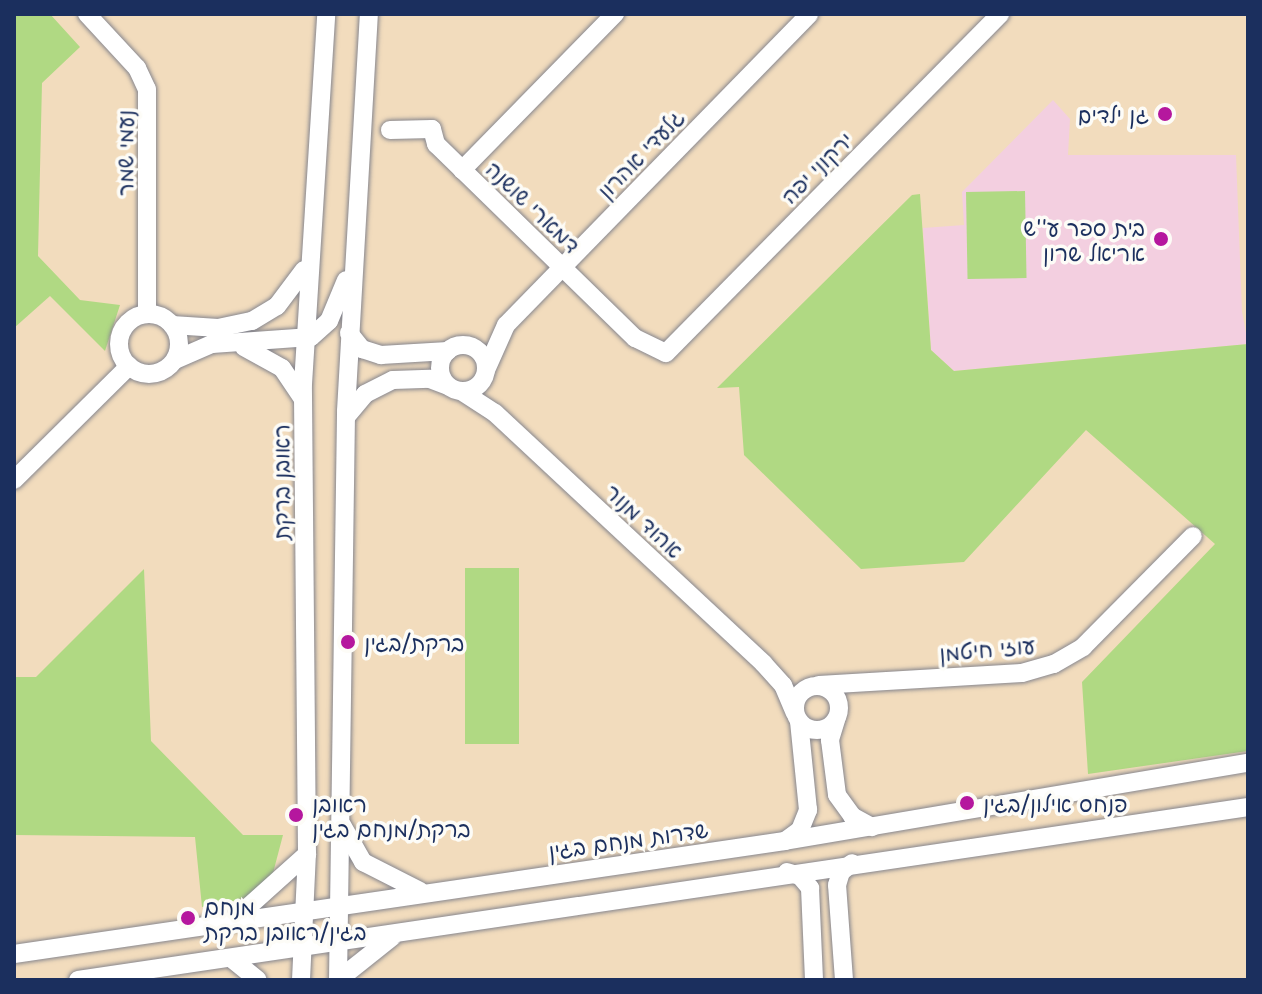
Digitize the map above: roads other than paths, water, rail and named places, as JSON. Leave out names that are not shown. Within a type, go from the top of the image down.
[{"type":"street","name":"נעמי שמר","points":[[87,14],[137,68],[147,89],[147,314]]},
{"type":"street","name":"ראובן ברקת","points":[[301,980],[307,908],[304,402],[308,260],[326,14]]},
{"type":"street","points":[[338,980],[341,944],[346,417],[369,14]]},
{"type":"street","name":"דמארי שושנה","points":[[615,14],[462,170],[635,338],[666,353]]},
{"type":"street","name":"גלעדי אהרון","points":[[349,333],[362,349],[381,355],[455,348],[481,342],[506,325],[809,14]]},
{"type":"street","name":"ירקוני יפה","points":[[666,353],[1000,14]]},
{"type":"street","points":[[390,130],[432,129],[436,144],[462,170]]},
{"type":"street","points":[[308,260],[287,296],[252,321],[218,328],[172,325],[147,314],[134,318],[122,332],[120,351],[129,366],[151,374],[201,347],[306,339],[329,321],[353,263]]},
{"type":"street","points":[[172,325],[179,342],[175,360]]},
{"type":"street","name":"גלעדי אהרון","points":[[486,372],[506,325]]},
{"type":"street","points":[[229,343],[275,362],[304,402]]},
{"type":"street","points":[[454,388],[440,370],[455,348],[481,353],[495,413]]},
{"type":"street","points":[[14,480],[129,366]]},
{"type":"street","points":[[346,417],[365,394],[393,380],[430,379],[454,388],[475,388],[486,372]]},
{"type":"street","name":"אהוד מנור","points":[[454,388],[495,413],[783,685],[797,718],[808,810],[800,830],[785,841]]},
{"type":"street","name":"עוזי חיטמן","points":[[815,686],[1022,673],[1054,664],[1083,647],[1193,536]]},
{"type":"street","name":"אהוד מנור","points":[[763,663],[815,686]]},
{"type":"street","name":"עוזי חיטמן","points":[[838,715],[850,695],[878,681]]},
{"type":"street","points":[[838,715],[818,730],[797,718],[798,696],[815,686],[834,693],[838,715],[830,740],[837,795],[852,816],[872,827]]},
{"type":"street","name":"שדרות מנחם בגין","points":[[14,954],[236,918],[785,841],[1248,763]]},
{"type":"street","points":[[78,980],[341,944],[787,872],[1248,807]]},
{"type":"street","points":[[340,822],[363,862],[391,881],[422,892]]},
{"type":"street","points":[[236,918],[307,854]]},
{"type":"street","points":[[844,980],[837,885],[841,872],[852,863]]},
{"type":"street","points":[[787,872],[804,878],[810,888],[814,980]]},
{"type":"street","points":[[338,980],[393,936]]},
{"type":"street","points":[[232,959],[258,980]]},
{"type":"place","name":"גן ילדים","points":[[1165,114]]},
{"type":"place","name":"בית ספר ע''ש אריאל שרון","points":[[1161,239]]},
{"type":"place","name":"ברקת/בגין","points":[[348,642]]},
{"type":"place","name":"פנחס אילון/בגין","points":[[967,803]]},
{"type":"place","name":"ראובן ברקת/מנחם בגין","points":[[296,815]]},
{"type":"place","name":"מנחם בגין/ראובן ברקת","points":[[188,918]]}]
